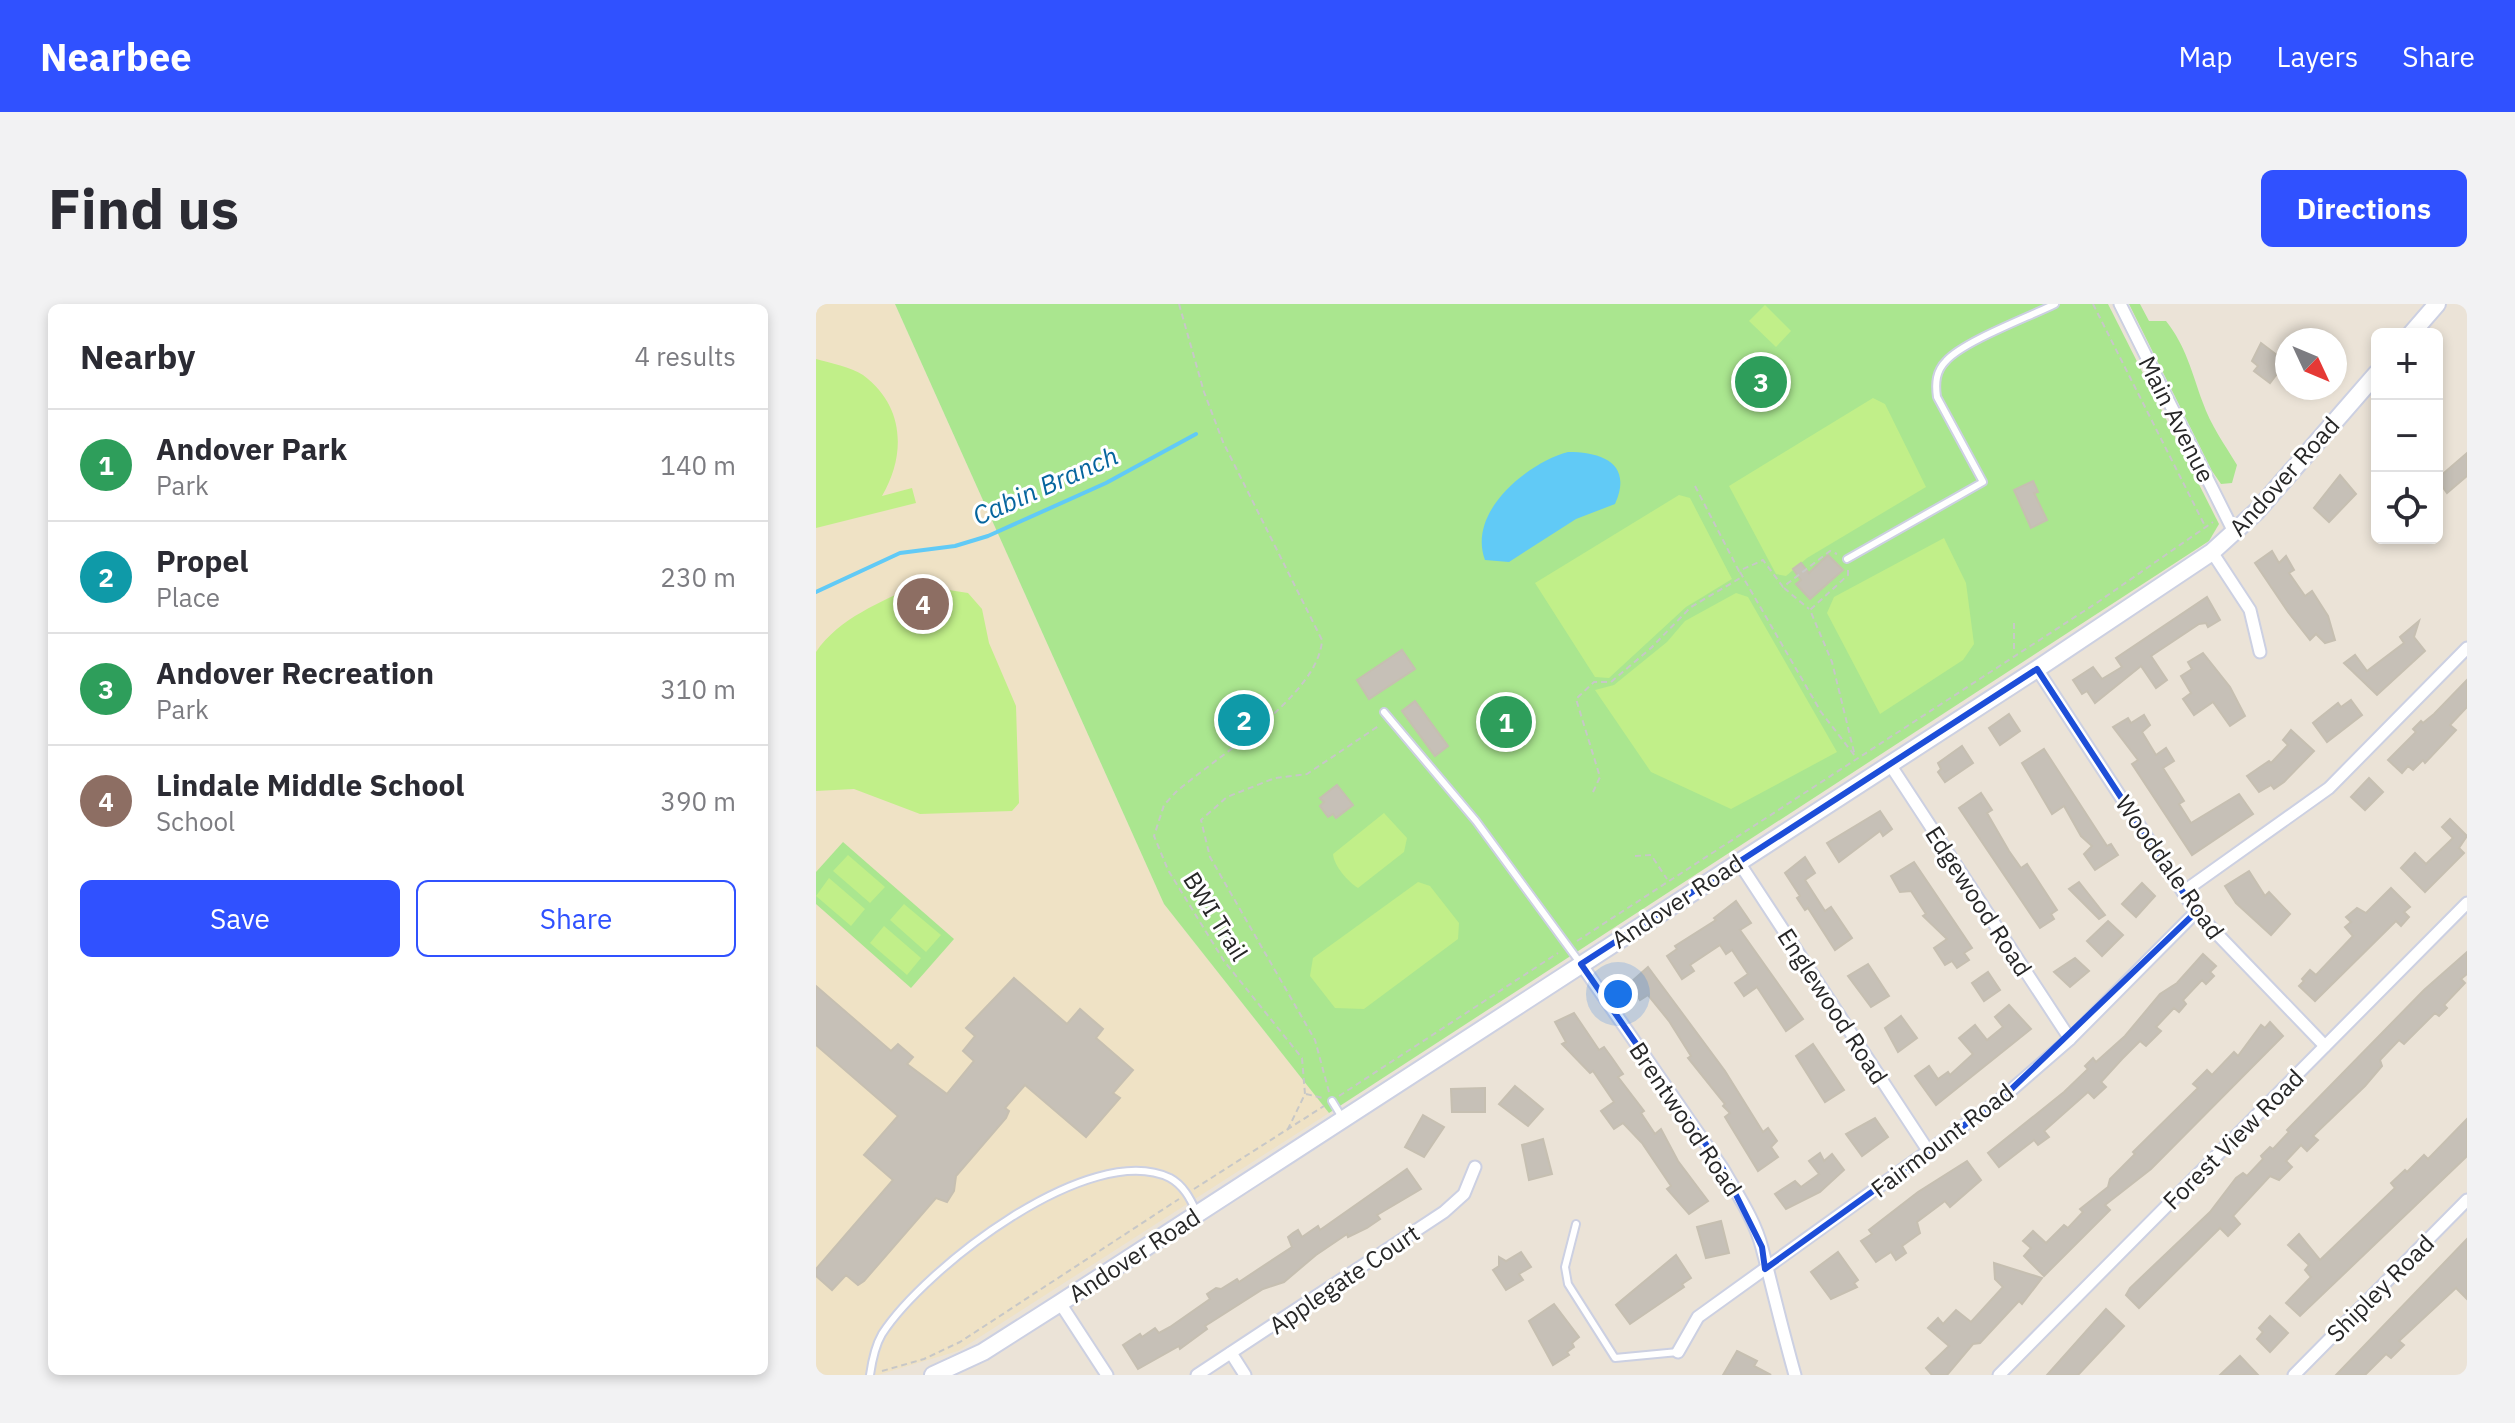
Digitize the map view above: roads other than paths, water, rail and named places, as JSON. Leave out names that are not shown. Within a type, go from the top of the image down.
[{"type":"street","name":"Main Avenue","points":[[2120,304],[2235,534]]},
{"type":"street","points":[[2416,328],[2437,304]]},
{"type":"street","name":"Andover Road","points":[[933,1375],[983,1352],[1060,1303],[2037,669],[2212,552],[2235,534],[2371,380]]},
{"type":"street","points":[[2212,552],[2250,610],[2260,652]]},
{"type":"street","points":[[2183,892],[2329,788],[2467,648]]},
{"type":"street","name":"Wooddale Road","points":[[2037,669],[2196,912],[2325,1046]]},
{"type":"street","name":"Edgewood Road","points":[[1889,763],[2070,1039]]},
{"type":"street","name":"Englewood Road","points":[[1738,861],[1929,1152]]},
{"type":"street","name":"Forest View Road","points":[[1999,1375],[2467,903]]},
{"type":"street","name":"Fairmount Road","points":[[1678,1352],[1698,1317],[2002,1098],[2070,1039],[2196,912]]},
{"type":"street","name":"Brentwood Road","points":[[1581,964],[1723,1169],[1762,1247],[1765,1269],[1795,1375]]},
{"type":"street","name":"Applegate Court","points":[[1197,1375],[1444,1212],[1464,1194],[1475,1167]]},
{"type":"street","name":"Shipley Road","points":[[2294,1375],[2466,1203]]},
{"type":"street","points":[[1060,1303],[1107,1375]]},
{"type":"street","points":[[1231,1353],[1245,1375]]},
{"type":"lane","points":[[1847,559],[1983,482],[1937,397],[1935,384],[1939,370],[1956,353],[2055,304]]},
{"type":"lane","points":[[1384,712],[1476,821],[1566,948],[1581,964]]},
{"type":"lane","points":[[1332,1101],[1343,1119]]},
{"type":"lane","points":[[870,1374],[882,1334],[907,1305],[961,1251],[1037,1202],[1123,1170],[1170,1178],[1187,1193],[1198,1214]]},
{"type":"lane","points":[[1576,1224],[1565,1267],[1568,1284],[1615,1358],[1678,1352]]},
{"type":"water","points":[[1568,452],[1593,454],[1611,463],[1620,479],[1615,504],[1576,519],[1509,562],[1485,560],[1482,542],[1485,524],[1504,492],[1535,467]]},
{"type":"waterway","name":"Cabin Branch","points":[[816,592],[900,553],[955,546],[988,536],[1106,483],[1196,434]]},
{"type":"place","name":"Andover Recreation","points":[[1761,382]]},
{"type":"place","name":"Lindale Middle School","points":[[923,604]]},
{"type":"place","name":"Propel","points":[[1244,720]]},
{"type":"place","name":"Andover Park","points":[[1506,722]]}]
